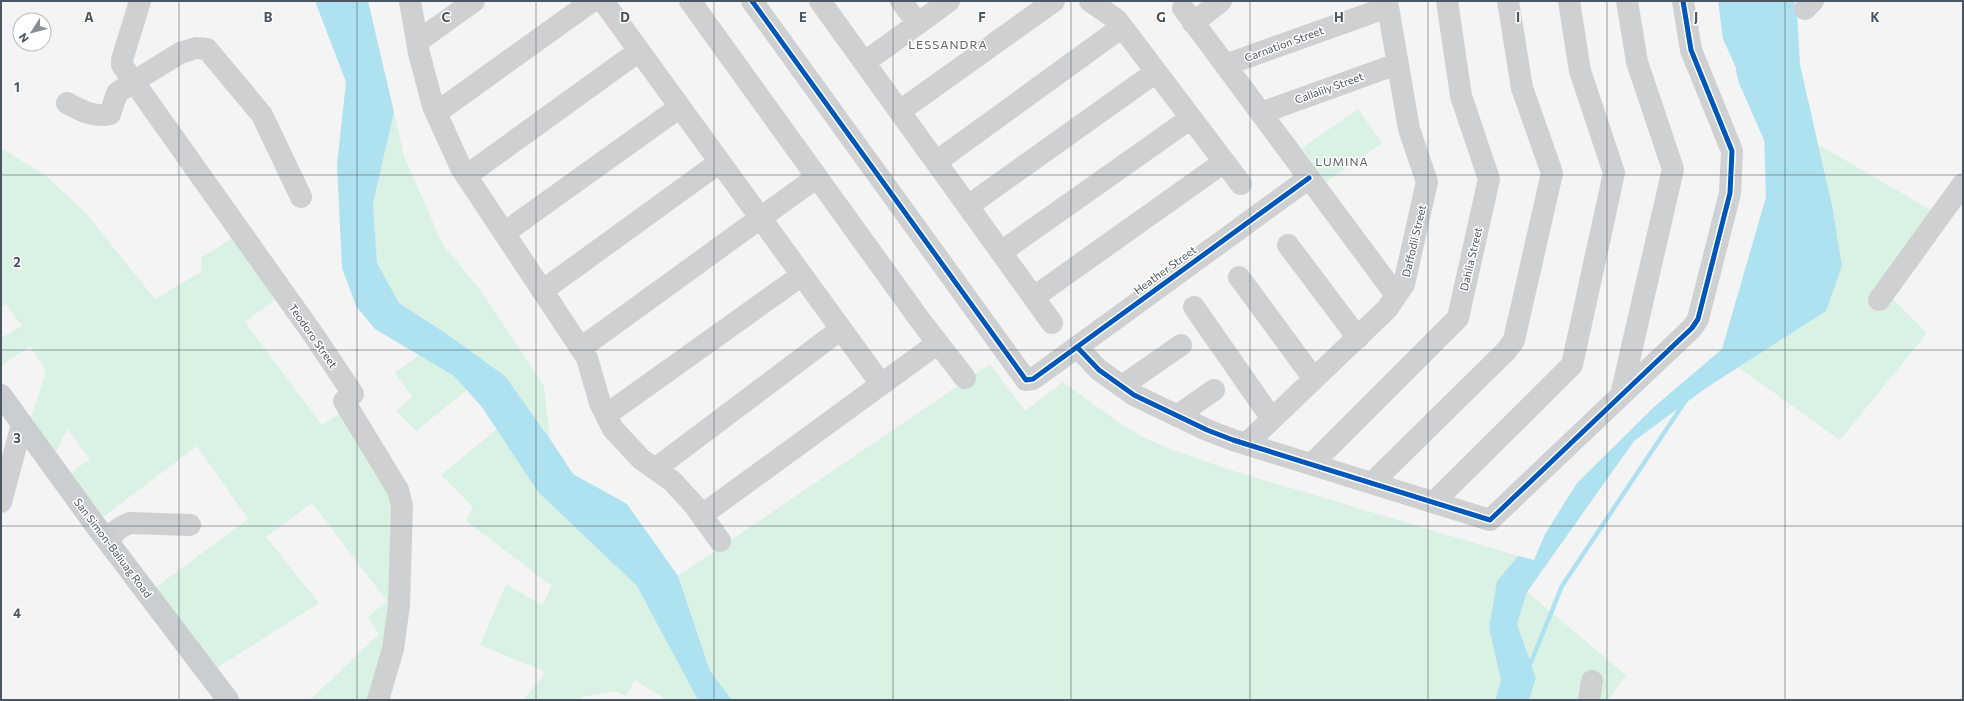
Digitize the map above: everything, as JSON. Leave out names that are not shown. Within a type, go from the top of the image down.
[{"type":"main road","name":"San Simon-Baliuag Road","points":[[1,394],[108,542],[228,700]]},
{"type":"street","name":"Teodoro Street","points":[[140,1],[122,60],[122,66],[315,337],[353,394],[344,401],[398,490],[402,506],[399,605],[393,649],[378,700]]},
{"type":"street","points":[[410,1],[417,42],[436,113],[466,176],[587,358],[600,403],[613,429],[641,459],[672,481],[702,516],[720,541]]},
{"type":"street","points":[[417,42],[474,1]]},
{"type":"street","points":[[690,1],[965,378]]},
{"type":"street","name":"Heather Street","points":[[752,1],[1021,376],[1026,380],[1033,379],[1309,178]]},
{"type":"street","points":[[820,1],[1052,323]]},
{"type":"street","points":[[901,1],[918,24]]},
{"type":"street","points":[[865,62],[949,1]]},
{"type":"street","points":[[900,111],[1054,1]]},
{"type":"street","points":[[1090,1],[1117,20],[1241,184]]},
{"type":"street","points":[[1221,1],[1188,16],[1396,295]]},
{"type":"street","name":"Dahlia Street","points":[[1312,464],[1458,318],[1489,179],[1461,96],[1446,1]]},
{"type":"street","points":[[1372,483],[1508,350],[1514,340],[1552,173],[1522,88],[1508,1]]},
{"type":"street","points":[[1434,502],[1572,365],[1614,173],[1580,71],[1570,1]]},
{"type":"street","points":[[1621,395],[1673,169],[1637,62],[1627,1]]},
{"type":"street","points":[[1077,347],[1099,370],[1134,395],[1207,430],[1246,444],[1490,520],[1692,328],[1698,319],[1730,193],[1732,151],[1691,50],[1683,1]]},
{"type":"street","points":[[436,113],[604,3],[882,384]]},
{"type":"street","name":"Daffodil Street","points":[[1246,444],[1387,309],[1404,284],[1427,182],[1409,128],[1388,4]]},
{"type":"street","name":"Carnation Street","points":[[1225,65],[1388,4]]},
{"type":"street","points":[[936,162],[1122,27]]},
{"type":"street","points":[[67,103],[81,111],[97,115],[110,114],[117,93],[133,82],[180,53],[196,48],[207,49],[262,115],[301,197]]},
{"type":"street","points":[[466,176],[639,50]]},
{"type":"street","name":"Callalily Street","points":[[1261,113],[1397,64]]},
{"type":"street","points":[[968,206],[1156,72]]},
{"type":"street","points":[[504,234],[680,107]]},
{"type":"street","points":[[1001,252],[1191,118]]},
{"type":"street","points":[[542,291],[720,162]]},
{"type":"street","points":[[1034,297],[1224,162]]},
{"type":"street","points":[[581,348],[817,177]]},
{"type":"street","points":[[1879,300],[1963,184]]},
{"type":"street","points":[[1288,245],[1358,338]]},
{"type":"street","points":[[606,414],[802,275]]},
{"type":"street","points":[[1239,278],[1314,379]]},
{"type":"street","points":[[1194,307],[1272,419]]},
{"type":"street","points":[[655,469],[841,328]]},
{"type":"street","points":[[702,516],[938,343]]},
{"type":"street","points":[[1122,386],[1181,346]]},
{"type":"street","points":[[1177,416],[1214,390]]},
{"type":"street","points":[[1,502],[22,424]]},
{"type":"street","points":[[108,542],[115,531],[130,523],[190,525]]},
{"type":"green space","points":[[1358,109],[1382,143],[1326,182],[1302,148]]},
{"type":"green space","points":[[394,112],[404,156],[443,245],[481,291],[544,386],[550,439],[505,376],[444,332],[399,303],[377,263],[373,204]]},
{"type":"green space","points":[[1819,145],[1936,213],[1889,295],[1927,333],[1840,440],[1738,367],[1825,311],[1842,266],[1832,205]]},
{"type":"green space","points":[[1,148],[46,176],[85,212],[155,299],[201,272],[201,258],[237,235],[280,296],[245,322],[322,425],[344,411],[396,506],[393,619],[373,700],[310,700],[379,634],[368,617],[387,601],[312,503],[266,537],[319,603],[215,669],[156,587],[248,519],[197,446],[103,517],[69,474],[90,459],[67,429],[55,454],[30,420],[46,371],[30,346],[1,366],[1,338],[22,326],[6,304],[1,307]]},
{"type":"green space","points":[[419,355],[454,376],[467,390],[416,431],[396,411],[412,397],[395,373]]},
{"type":"green space","points":[[990,364],[1025,411],[1063,382],[1118,422],[1143,437],[1170,449],[1227,469],[1518,556],[1497,581],[1489,628],[1501,680],[1495,700],[732,700],[710,671],[678,576]]},
{"type":"green space","points":[[497,429],[538,492],[637,586],[699,700],[667,700],[635,680],[626,696],[615,691],[582,697],[579,700],[523,700],[546,672],[480,645],[506,584],[542,605],[552,586],[466,521],[473,507],[441,475]]},
{"type":"green space","points":[[1527,592],[1626,675],[1608,700],[1529,700],[1536,678],[1517,624]]},
{"type":"water","points":[[315,1],[368,1],[394,112],[373,204],[377,263],[399,303],[444,332],[505,376],[573,474],[627,504],[678,576],[710,671],[732,700],[698,700],[637,586],[538,492],[482,407],[454,376],[375,329],[356,306],[342,268],[337,165],[346,82]]},
{"type":"water","points":[[1718,1],[1794,1],[1797,13],[1800,65],[1832,205],[1842,266],[1826,311],[1706,388],[1634,441],[1527,592],[1517,624],[1536,678],[1529,700],[1495,700],[1501,680],[1489,628],[1497,581],[1518,556],[1534,560],[1545,534],[1577,483],[1654,407],[1722,349],[1766,197],[1764,130],[1723,39]]},
{"type":"waterway","points":[[1738,70],[1741,82],[1767,141]]},
{"type":"waterway","points":[[1529,667],[1562,586],[1686,400]]},
{"type":"cycle path","points":[[752,1],[1026,380],[1033,379],[1309,178]]},
{"type":"cycle path","points":[[1077,347],[1099,370],[1134,395],[1207,430],[1233,440],[1490,520],[1692,328],[1698,319],[1730,193],[1732,151],[1691,50],[1683,1]]},
{"type":"district","name":"LESSANDRA","points":[[948,45]]},
{"type":"district","name":"LUMINA","points":[[1342,162]]}]
